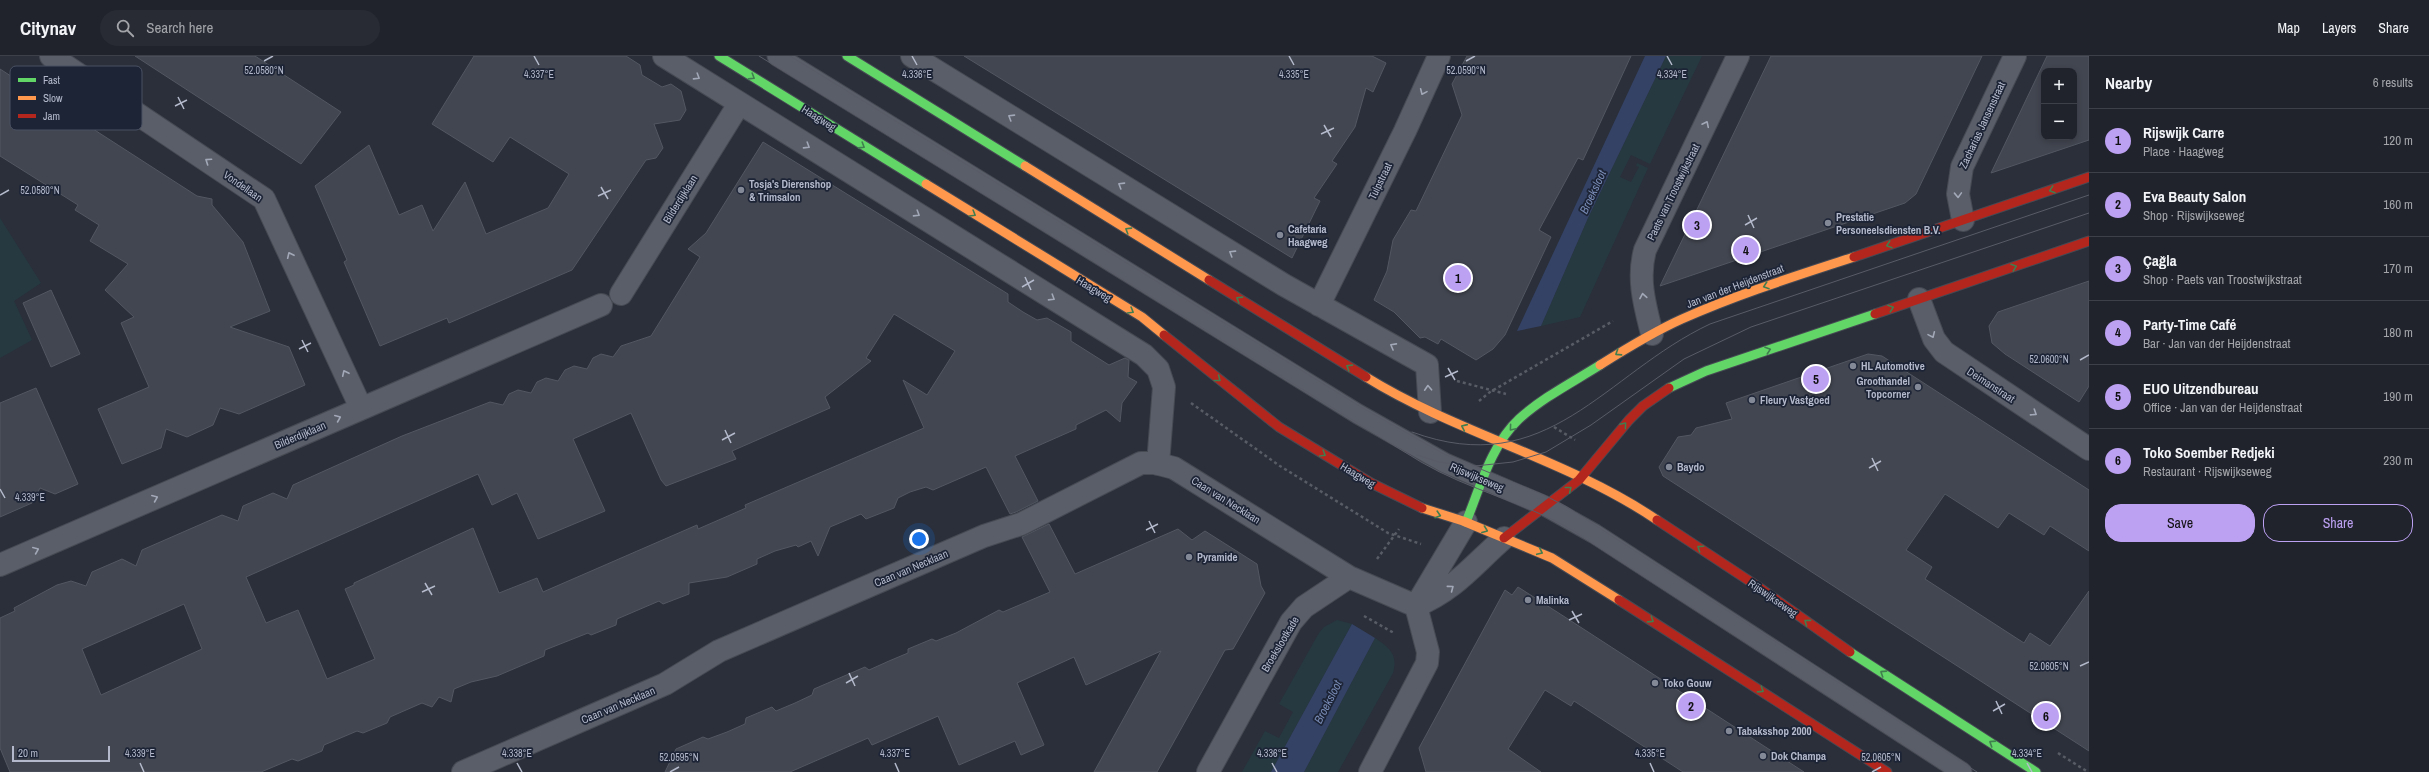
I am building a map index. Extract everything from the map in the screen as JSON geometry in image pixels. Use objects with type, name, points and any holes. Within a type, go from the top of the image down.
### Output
[{"type":"main road","name":"Haagweg","points":[[719,56],[1142,318],[1279,427],[1406,502],[1427,511],[1466,522]]},
{"type":"main road","points":[[847,56],[1354,370],[1430,412],[1500,443]]},
{"type":"main road","name":"Jan van der Heijdenstraat","points":[[1466,522],[1500,443],[1518,420],[1535,406],[1652,334],[1744,294],[2089,177]]},
{"type":"main road","points":[[1504,538],[1582,477],[1629,420],[1672,386],[1706,370],[2089,241]]},
{"type":"main road","name":"Rijswijkseweg","points":[[1500,443],[1582,477],[1666,525],[1757,586],[1839,645],[2036,772]]},
{"type":"main road","points":[[1466,522],[1546,555],[1573,570],[1887,772]]},
{"type":"street","name":"Vondellaan","points":[[51,56],[66,66]]},
{"type":"street","points":[[664,56],[1150,360],[1161,375],[1164,387],[1158,464]]},
{"type":"street","points":[[912,56],[1319,305],[1427,365],[1430,412]]},
{"type":"street","name":"Tulpstraat","points":[[1319,305],[1405,131],[1439,56]]},
{"type":"street","name":"Paets van Troostwijkstraat","points":[[1652,334],[1642,286],[1642,267],[1645,250],[1738,56]]},
{"type":"street","name":"Zacharias Jansenstraat","points":[[1963,220],[1958,194],[1962,167],[2015,56]]},
{"type":"street","name":"Bilderdijklaan","points":[[622,294],[739,104]]},
{"type":"street","name":"Vondellaan","points":[[142,117],[264,199],[361,408]]},
{"type":"street","name":"Deimanstraat","points":[[1919,299],[1934,339],[1944,352],[2089,449]]},
{"type":"street","name":"Bilderdijklaan","points":[[0,565],[600,305]]},
{"type":"street","name":"Caan van Necklaan","points":[[463,772],[665,684],[719,651],[984,536],[1021,524],[1133,466],[1146,463],[1174,468],[1348,577]]},
{"type":"street","points":[[1370,772],[1427,663],[1428,652],[1416,606],[1466,522]]},
{"type":"street","points":[[1348,577],[1416,606],[1439,595],[1453,586],[1504,538]]},
{"type":"street","name":"Broekslootkade","points":[[1208,772],[1294,618],[1314,600],[1348,577]]},
{"type":"lane","name":"Rijswijkseweg","points":[[777,56],[1358,414],[1440,461],[1545,506],[1595,534],[1962,772]]},
{"type":"path","points":[[1427,365],[1461,383],[1494,390]]},
{"type":"path","points":[[1395,536],[1448,551]]},
{"type":"shaded area","points":[[1666,56],[1702,56],[1650,164],[1631,155],[1620,177],[1631,182],[1639,167],[1636,166],[1637,163],[1648,168],[1580,317],[1541,326],[1588,218]]},
{"type":"shaded area","points":[[0,218],[41,283],[14,301],[32,340],[0,358]]},
{"type":"shaded area","points":[[1337,620],[1352,624],[1271,772],[1242,772],[1265,731],[1279,738],[1293,712],[1279,704],[1319,633],[1324,627]]},
{"type":"shaded area","points":[[1375,638],[1392,652],[1394,661],[1393,673],[1338,772],[1304,772]]},
{"type":"water","name":"Broeksloot","points":[[1645,56],[1666,56],[1588,218],[1541,326],[1517,331]]},
{"type":"water","name":"Broeksloot","points":[[1352,624],[1375,638],[1304,772],[1271,772]]},
{"type":"building","points":[[135,56],[255,56],[341,112],[301,164]]},
{"type":"building","points":[[474,56],[626,56],[640,65],[642,75],[662,87],[671,84],[681,91],[686,110],[680,120],[654,124],[663,148],[656,158],[646,160],[572,270],[449,323],[447,318],[380,346],[344,262],[347,260],[315,186],[369,145],[399,215],[422,205],[433,231],[465,182],[486,234],[548,208],[569,174],[510,137],[493,162],[432,124]]},
{"type":"building","points":[[964,56],[1372,56],[1386,63],[1373,92],[1366,88],[1355,127],[1332,161],[1337,164],[1314,198],[1320,201],[1292,258]]},
{"type":"building","points":[[1467,56],[1631,56],[1583,160],[1578,158],[1539,230],[1551,237],[1505,335],[1493,349],[1476,360],[1441,339],[1438,344],[1425,337],[1420,338],[1394,312],[1374,300],[1387,271],[1393,240],[1411,210],[1416,211],[1462,115],[1452,84]]},
{"type":"building","points":[[1771,56],[1982,56],[1916,194],[1905,203],[1660,286]]},
{"type":"building","points":[[2047,56],[2089,56],[2089,140],[1991,173],[2041,69],[2041,140],[2077,140],[2077,68],[2041,68]]},
{"type":"building","points":[[0,69],[10,75],[10,130],[95,130],[197,196],[212,199],[212,205],[243,242],[270,311],[230,327],[289,347],[305,385],[239,414],[220,408],[213,425],[187,437],[166,429],[161,448],[122,464],[98,409],[149,387],[121,323],[134,317],[105,290],[128,264],[90,241],[99,225],[75,210],[78,205],[0,156]]},
{"type":"building","points":[[763,142],[1008,294],[1008,302],[1023,312],[1037,320],[1047,318],[1071,332],[1071,341],[1109,365],[1125,358],[1129,360],[1128,377],[1137,382],[1122,403],[1120,422],[1106,410],[1076,425],[1076,429],[1015,456],[1038,501],[1016,512],[1010,514],[986,467],[933,490],[926,487],[910,492],[898,498],[894,508],[866,519],[861,514],[830,527],[818,556],[811,541],[798,547],[796,545],[775,551],[757,559],[757,564],[727,577],[689,583],[689,594],[663,604],[659,601],[617,619],[616,625],[591,635],[588,633],[545,650],[544,656],[497,676],[471,682],[454,689],[451,702],[439,697],[432,707],[422,703],[390,717],[387,723],[363,733],[357,731],[324,745],[322,751],[298,761],[292,759],[261,772],[10,772],[0,748],[0,618],[15,611],[14,608],[57,585],[71,581],[86,586],[92,572],[122,559],[136,566],[142,550],[222,515],[238,521],[243,506],[273,493],[287,499],[293,485],[402,436],[490,402],[503,405],[509,394],[518,390],[531,393],[537,382],[546,378],[558,381],[565,370],[574,366],[587,369],[593,358],[601,354],[613,357],[621,346],[651,336],[700,257],[688,249],[706,233]],"holes":[[[894,314],[955,351],[927,395],[903,380],[924,428],[745,505],[746,508],[698,529],[697,525],[543,592],[537,578],[499,593],[473,528],[354,583],[354,585],[345,589],[375,659],[327,679],[298,610],[266,623],[246,577],[478,474],[492,505],[517,493],[538,539],[605,511],[573,439],[631,413],[661,480],[666,486],[736,459],[732,451],[830,408],[825,397],[871,361],[866,358]],[[184,604],[202,649],[101,695],[82,649]]]},
{"type":"building","points":[[2089,281],[2089,386],[2079,402],[2005,354],[1992,343],[1989,326],[1998,312]]},
{"type":"building","points":[[51,290],[80,354],[51,367],[23,303]]},
{"type":"building","points":[[1868,354],[1882,356],[2089,490],[2089,551],[2050,526],[2044,535],[2009,513],[1998,528],[1945,494],[1906,550],[1932,567],[1925,579],[2024,643],[2030,633],[2050,646],[2089,591],[2089,751],[1663,476],[1659,467],[1678,437],[1691,435],[1696,428],[1732,419],[1726,403]]},
{"type":"building","points":[[36,388],[78,484],[55,494],[40,488],[32,503],[0,517],[0,403]]},
{"type":"building","points":[[1049,524],[1075,574],[1178,529],[1192,540],[1205,531],[1257,564],[1261,586],[1265,593],[1233,649],[1225,650],[1157,772],[1094,772],[1161,651],[1086,685],[1074,657],[1017,683],[1044,745],[1021,755],[1015,741],[959,765],[938,716],[872,745],[868,738],[790,772],[665,772],[676,749],[703,737],[708,739],[727,732],[745,724],[746,718],[772,707],[776,711],[812,695],[814,689],[865,667],[869,670],[908,653],[908,649],[932,639],[936,641],[956,633],[999,610],[1003,612],[1050,592],[1022,537]]},
{"type":"building","points":[[1518,587],[1804,772],[1683,772],[1574,701],[1571,706],[1545,690],[1508,749],[1541,772],[1426,772],[1419,748],[1505,590],[1512,595]]},
{"type":"tram line","points":[[759,56],[1421,462],[1439,472],[1554,520],[1572,530],[1946,772]]},
{"type":"tram line","points":[[790,56],[1361,407],[1444,454],[1544,495],[1567,507],[1977,772]]},
{"type":"tram line","points":[[1412,432],[1460,444],[1501,443],[1538,433],[1572,416],[1672,345],[1710,324],[2089,195]]},
{"type":"tram line","points":[[1475,466],[1513,462],[1546,452],[1591,425],[1684,359],[1751,327],[2089,213]]},
{"type":"tram line","points":[[1417,455],[1439,462],[1461,465]]},
{"type":"traffic: fast","points":[[719,56],[926,184]]},
{"type":"traffic: fast","points":[[847,56],[1025,166]]},
{"type":"traffic: fast","points":[[1669,388],[1706,371],[1875,314]]},
{"type":"traffic: fast","points":[[1466,522],[1487,468],[1509,429],[1528,411],[1558,390],[1600,365]]},
{"type":"traffic: fast","points":[[1850,652],[2036,772]]},
{"type":"traffic: slow","points":[[1025,166],[1209,280]]},
{"type":"traffic: slow","points":[[926,184],[1142,317],[1164,335]]},
{"type":"traffic: slow","points":[[1600,365],[1630,346],[1671,324],[1724,301],[1854,257]]},
{"type":"traffic: slow","points":[[1366,377],[1401,397],[1438,415],[1586,480],[1657,520]]},
{"type":"traffic: slow","points":[[1422,508],[1463,521],[1552,558],[1619,600]]},
{"type":"traffic: jam","points":[[1854,257],[2089,177]]},
{"type":"traffic: jam","points":[[1875,314],[2089,241]]},
{"type":"traffic: jam","points":[[1209,280],[1366,377]]},
{"type":"traffic: jam","points":[[1164,335],[1279,427],[1371,483],[1422,508]]},
{"type":"traffic: jam","points":[[1504,538],[1579,480],[1629,420],[1643,406],[1669,388]]},
{"type":"traffic: jam","points":[[1657,520],[1757,586],[1850,652]]},
{"type":"traffic: jam","points":[[1619,600],[1887,772]]},
{"type":"place","name":"Tosja's Dierenshop & Trimsalon","points":[[741,190]]},
{"type":"place","name":"Prestatie Personeelsdiensten B.V.","points":[[1828,223]]},
{"type":"place","name":"Çağla","points":[[1697,225]]},
{"type":"place","name":"Cafetaria Haagweg","points":[[1280,235]]},
{"type":"place","name":"Party-Time Café","points":[[1746,250]]},
{"type":"place","name":"Rijswijk Carre","points":[[1458,278]]},
{"type":"place","name":"HL Automotive","points":[[1853,366]]},
{"type":"place","name":"EUO Uitzendbureau","points":[[1816,379]]},
{"type":"place","name":"Groothandel Topcorner","points":[[1918,387]]},
{"type":"place","name":"Fleury Vastgoed","points":[[1752,400]]},
{"type":"place","name":"Baydo","points":[[1669,467]]},
{"type":"place","name":"Pyramide","points":[[1189,557]]},
{"type":"place","name":"Malinka","points":[[1528,600]]},
{"type":"place","name":"Toko Gouw","points":[[1655,683]]},
{"type":"place","name":"Eva Beauty Salon","points":[[1691,706]]},
{"type":"place","name":"Toko Soember Redjeki","points":[[2046,716]]},
{"type":"place","name":"Tabaksshop 2000","points":[[1729,731]]},
{"type":"place","name":"Dok Champa","points":[[1763,756]]}]
